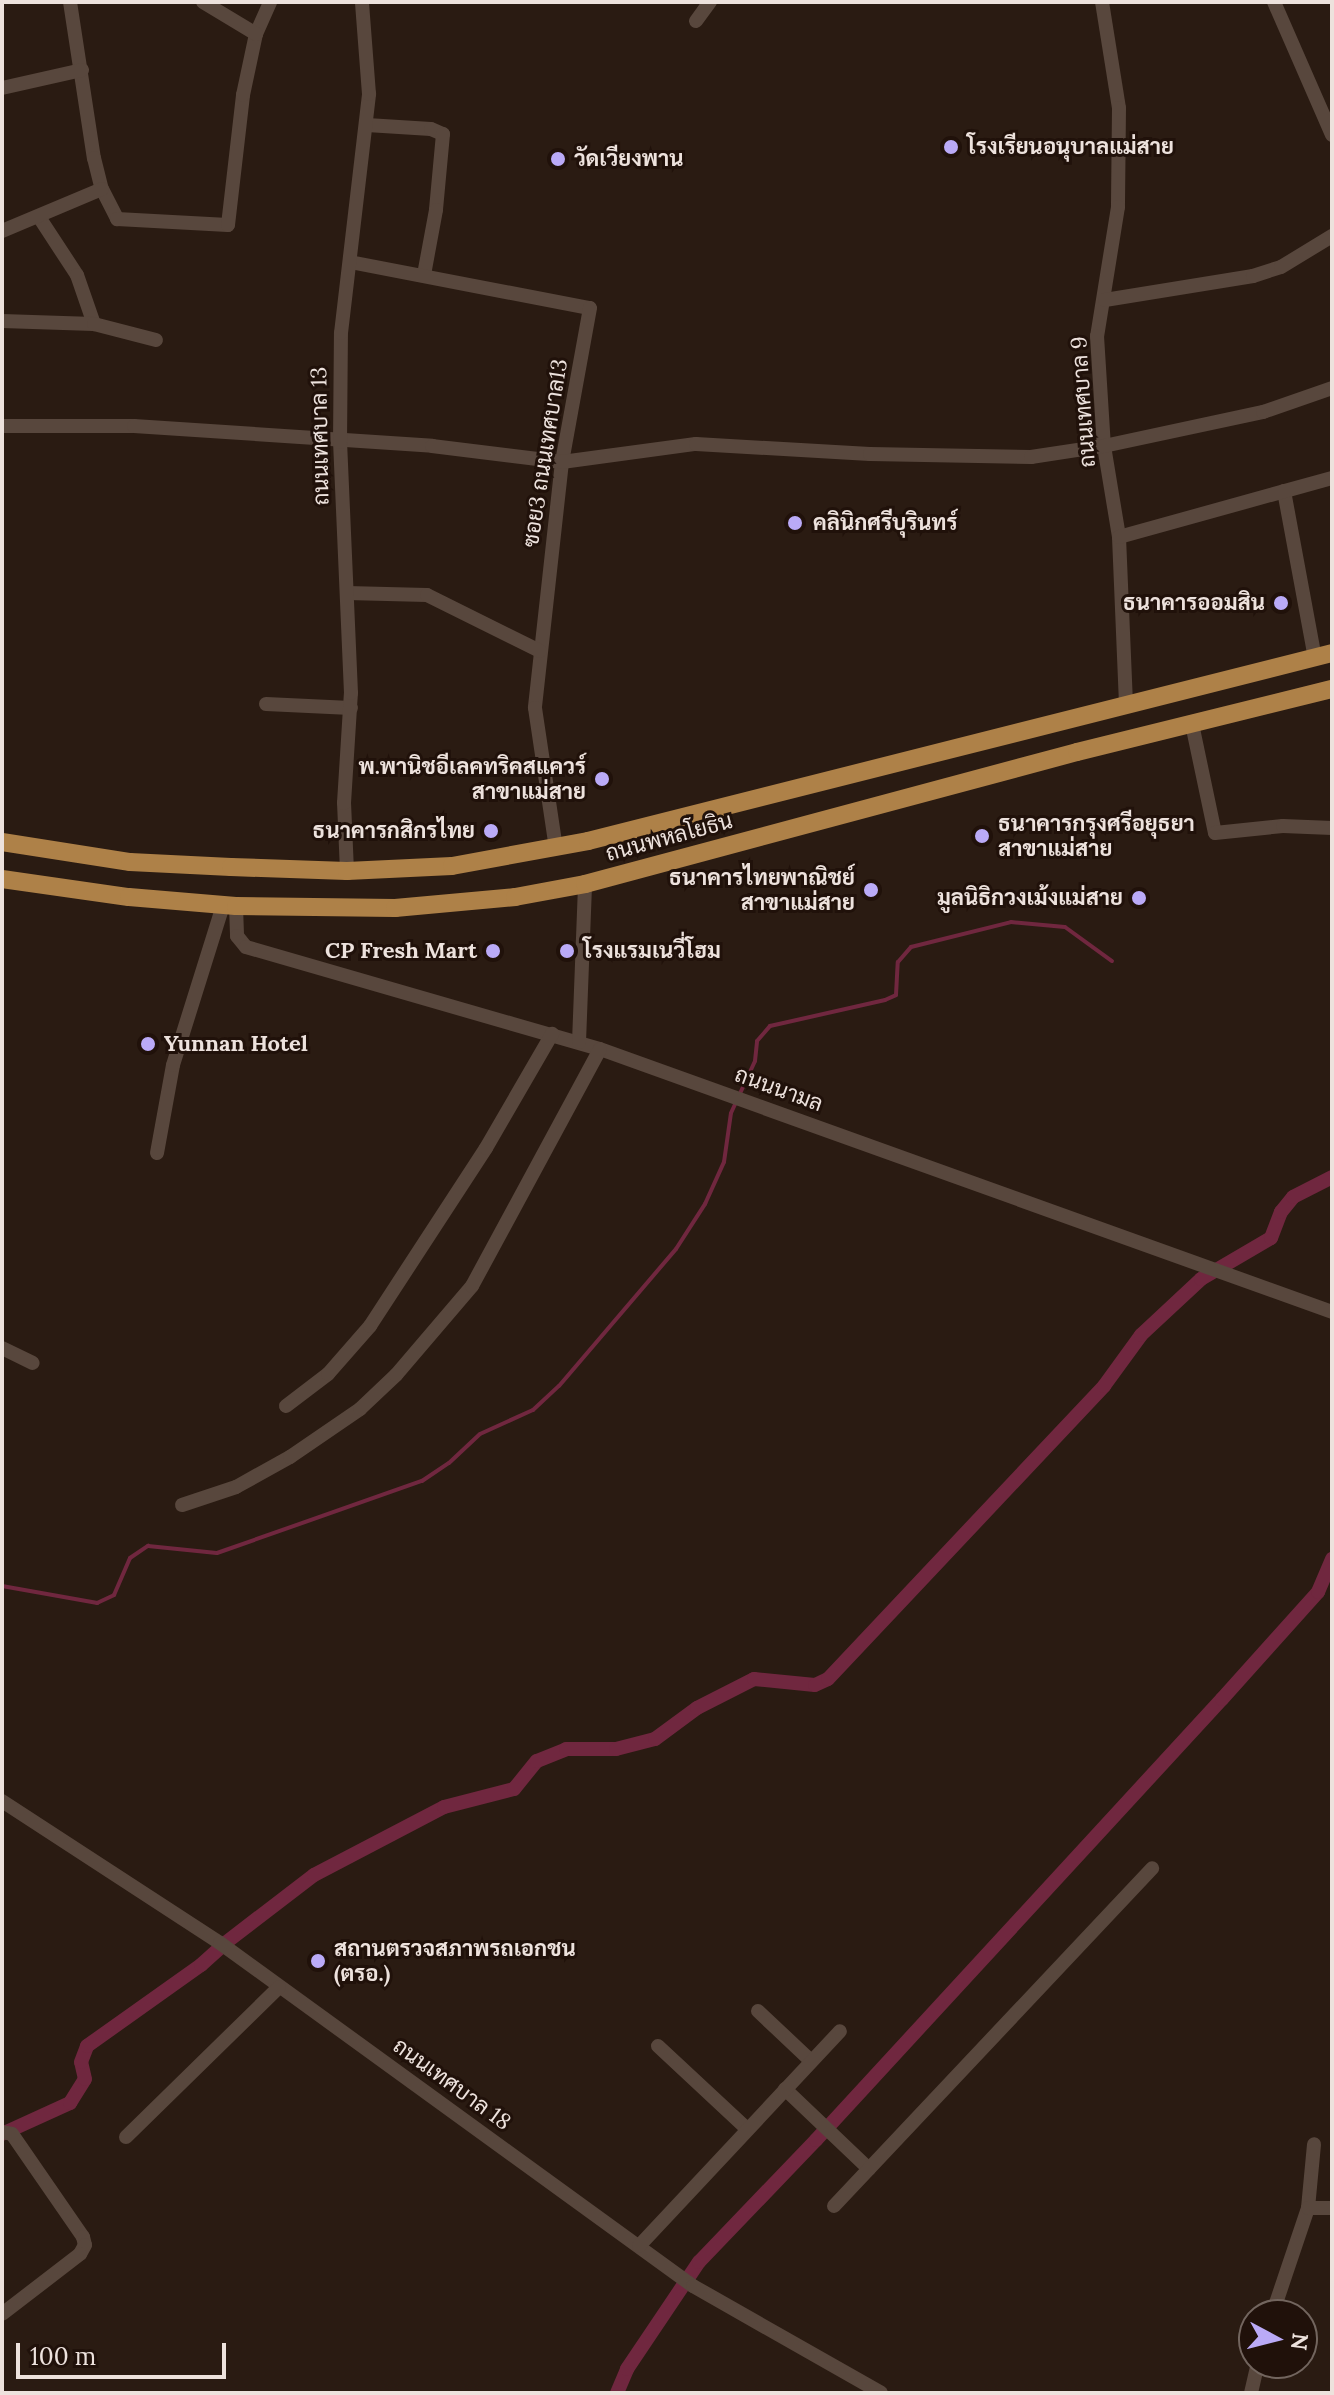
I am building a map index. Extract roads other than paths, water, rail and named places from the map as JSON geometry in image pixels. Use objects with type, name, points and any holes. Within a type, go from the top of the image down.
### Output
[{"type":"main road","name":"ถนนพหลโยธิน","points":[[2,842],[130,862],[347,871],[452,866],[556,848],[1324,656]]},
{"type":"main road","name":"ถนนพหลโยธิน","points":[[2,879],[129,897],[230,905],[411,907],[515,897],[585,884],[1332,689]]},
{"type":"main road","points":[[1185,692],[1192,724]]},
{"type":"main road","points":[[1126,706],[1133,739]]},
{"type":"street","points":[[70,2],[94,158],[102,189],[117,219],[228,225],[243,95],[256,34],[270,2]]},
{"type":"street","points":[[203,2],[256,34]]},
{"type":"street","name":"ถนนเทศบาล 13","points":[[347,871],[344,803],[351,708],[340,442],[341,333],[369,94],[362,2]]},
{"type":"street","points":[[696,21],[710,2]]},
{"type":"street","name":"ถนนเทศบาล 9","points":[[1102,2],[1119,108],[1118,207],[1097,336],[1104,446],[1119,537],[1126,706]]},
{"type":"street","points":[[1274,2],[1332,135]]},
{"type":"street","points":[[2,88],[82,70]]},
{"type":"street","points":[[367,125],[431,129],[443,134],[436,210],[424,275]]},
{"type":"street","points":[[2,231],[102,189]]},
{"type":"street","points":[[39,217],[77,275],[94,324]]},
{"type":"street","points":[[1105,300],[1253,276],[1281,267],[1332,236]]},
{"type":"street","name":"ซอย3 ถนนเทศบาล13","points":[[350,262],[590,308],[562,462],[535,708],[556,848]]},
{"type":"street","points":[[2,321],[94,324],[156,340]]},
{"type":"street","points":[[2,426],[134,426],[432,446],[562,462],[696,444],[870,454],[1031,457],[1104,446],[1263,412],[1332,388]]},
{"type":"street","points":[[1119,537],[1332,478]]},
{"type":"street","points":[[1284,491],[1324,656]]},
{"type":"street","points":[[347,593],[414,593],[439,598],[540,651]]},
{"type":"street","points":[[266,704],[351,708]]},
{"type":"street","points":[[1192,724],[1215,833],[1283,826],[1332,828]]},
{"type":"street","points":[[579,1042],[585,884]]},
{"type":"street","points":[[157,1153],[173,1065],[230,905]]},
{"type":"street","name":"ถนนนามล","points":[[230,905],[237,936],[246,947],[600,1049],[1332,1312]]},
{"type":"street","points":[[286,1406],[328,1374],[370,1326],[486,1148],[552,1034]]},
{"type":"street","points":[[182,1505],[236,1487],[290,1457],[360,1409],[396,1375],[472,1286],[600,1049]]},
{"type":"street","points":[[2,1348],[33,1363]]},
{"type":"street","name":"ถนนเทศบาล 18","points":[[2,1801],[220,1943],[693,2286],[881,2393]]},
{"type":"street","points":[[834,2206],[1152,1868]]},
{"type":"street","points":[[126,2137],[279,1987]]},
{"type":"street","points":[[758,2011],[811,2061]]},
{"type":"street","points":[[639,2246],[840,2031]]},
{"type":"street","points":[[658,2046],[747,2129]]},
{"type":"street","points":[[785,2089],[869,2169]]},
{"type":"street","points":[[2,2132],[12,2134],[83,2237],[85,2245],[80,2254],[2,2314]]},
{"type":"street","points":[[1277,2299],[1308,2208],[1314,2144]]},
{"type":"street","points":[[1308,2208],[1332,2208]]},
{"type":"waterway","points":[[2,1586],[97,1603],[114,1595],[130,1558],[148,1546],[217,1553],[422,1481],[449,1463],[480,1434],[533,1410],[559,1386],[676,1249],[705,1204],[724,1162],[731,1113],[755,1061],[757,1041],[770,1026],[885,1000],[896,995],[898,962],[911,947],[1011,922],[1065,927],[1112,961]]},
{"type":"waterway","points":[[2,2134],[70,2103],[85,2079],[81,2062],[87,2046],[201,1965],[314,1875],[444,1807],[514,1789],[537,1761],[566,1749],[616,1749],[655,1739],[697,1708],[754,1679],[815,1685],[828,1679],[1104,1386],[1141,1335],[1201,1279],[1271,1238],[1281,1212],[1293,1197],[1332,1177]]},
{"type":"waterway","points":[[617,2393],[627,2369],[699,2262],[816,2140],[1222,1699],[1318,1592],[1332,1559]]},
{"type":"place","name":"โรงเรียนอนุบาลแม่สาย","points":[[951,147]]},
{"type":"place","name":"วัดเวียงพาน","points":[[558,159]]},
{"type":"place","name":"คลินิกศรีบุรินทร์","points":[[795,523]]},
{"type":"place","name":"ธนาคารออมสิน","points":[[1281,603]]},
{"type":"place","name":"พ.พานิชอีเลคทริคสแควร์ สาขาแม่สาย","points":[[602,779]]},
{"type":"place","name":"ธนาคารกสิกรไทย","points":[[491,831]]},
{"type":"place","name":"ธนาคารกรุงศรีอยุธยา สาขาแม่สาย","points":[[982,836]]},
{"type":"place","name":"ธนาคารไทยพาณิชย์ สาขาแม่สาย","points":[[871,890]]},
{"type":"place","name":"มูลนิธิกวงเม้งแม่สาย","points":[[1139,898]]},
{"type":"place","name":"CP Fresh Mart","points":[[493,951]]},
{"type":"place","name":"โรงแรมเนวี่โฮม","points":[[567,951]]},
{"type":"place","name":"Yunnan Hotel","points":[[148,1044]]},
{"type":"place","name":"สถานตรวจสภาพรถเอกชน (ตรอ.)","points":[[318,1961]]}]
